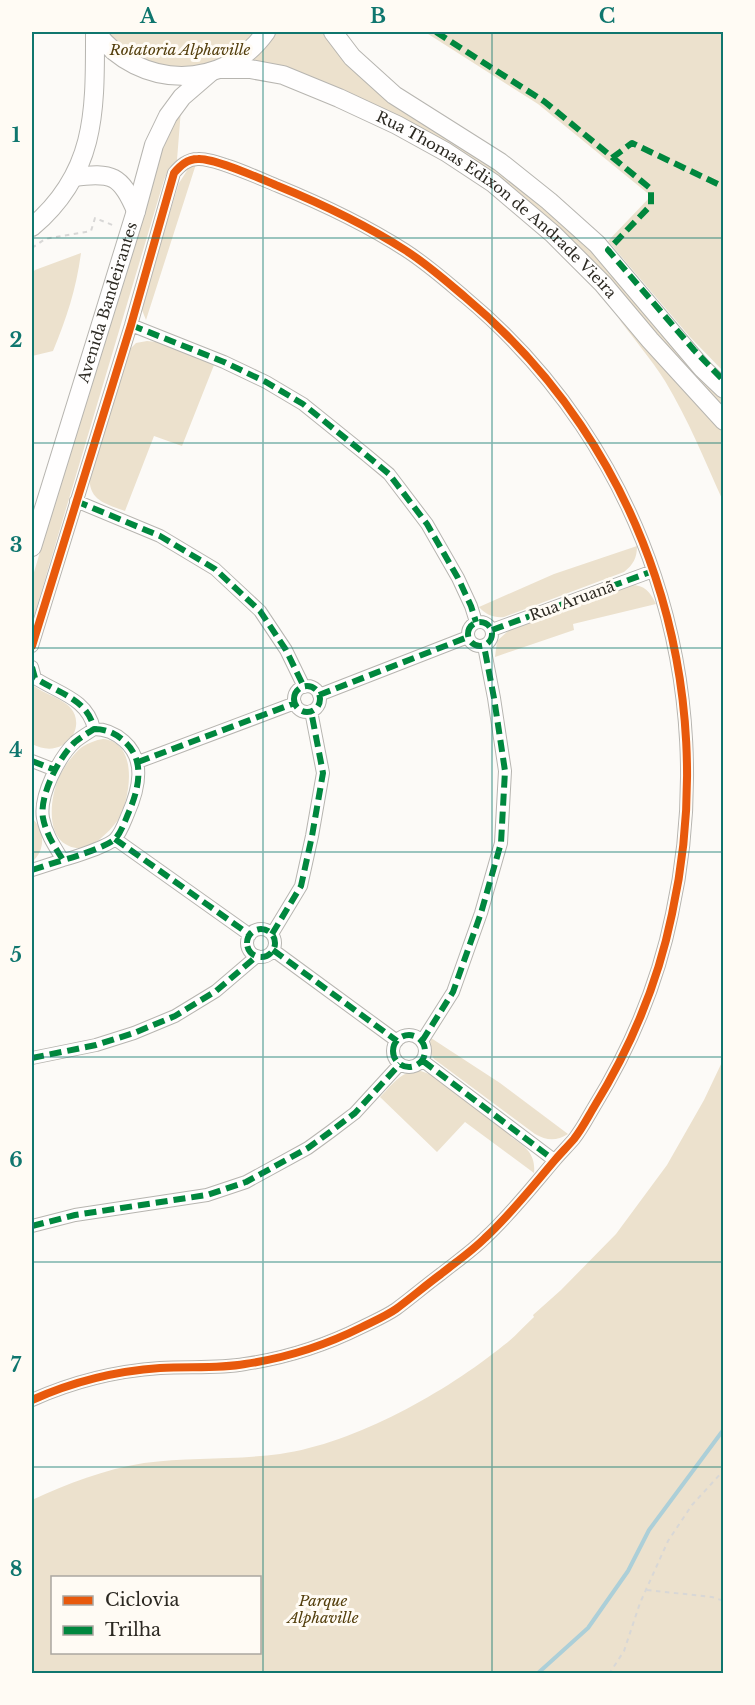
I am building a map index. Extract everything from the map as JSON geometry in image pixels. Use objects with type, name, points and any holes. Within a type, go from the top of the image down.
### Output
[{"type":"street","name":"Rua Thomas Edixon de Andrade Vieira","points":[[96,32],[122,57],[149,71],[180,76],[215,70],[250,69],[283,75],[397,125],[446,152],[493,183],[552,234],[603,284],[723,421]]},
{"type":"street","points":[[32,227],[48,213],[74,177],[85,151],[92,123],[95,93],[96,32]]},
{"type":"street","points":[[215,70],[246,54],[266,32]]},
{"type":"street","name":"Rua Thomas Edixon de Andrade Vieira","points":[[333,32],[352,57],[394,95],[500,162],[549,201],[597,244],[702,368],[723,389]]},
{"type":"street","name":"Avenida Bandeirantes","points":[[32,547],[154,146],[168,116],[182,97],[215,70]]},
{"type":"street","points":[[32,646],[131,325],[174,173],[183,163],[197,159],[215,162],[300,195],[379,234],[407,251],[489,317],[518,345],[563,399],[600,454],[631,513],[669,616],[678,659],[686,730],[687,771],[686,827],[681,877],[666,944],[638,1024],[611,1079],[575,1138],[483,1241],[393,1311],[338,1339],[291,1355],[244,1365],[160,1368],[86,1380],[32,1400]]},
{"type":"street","points":[[74,177],[97,174],[120,182],[127,190],[136,211]]},
{"type":"street","points":[[131,325],[266,382],[303,404],[365,454],[388,474],[427,524],[458,578],[476,622]]},
{"type":"street","points":[[76,501],[160,536],[215,569],[261,611],[286,650],[304,687]]},
{"type":"street","name":"Rua Aruanã","points":[[492,630],[653,571]]},
{"type":"street","points":[[476,622],[485,622],[492,630],[491,639],[483,646],[475,645],[468,637],[469,628],[476,622]]},
{"type":"street","points":[[319,695],[468,637]]},
{"type":"street","points":[[422,1041],[453,992],[481,913],[501,843],[505,771],[494,698],[483,646]]},
{"type":"street","points":[[32,667],[35,678],[80,703],[92,717],[94,729]]},
{"type":"street","points":[[304,687],[314,688],[319,695],[318,705],[311,711],[300,710],[295,703],[297,692],[304,687]]},
{"type":"street","points":[[138,762],[295,703]]},
{"type":"street","points":[[272,934],[301,886],[316,815],[323,773],[311,711]]},
{"type":"street","points":[[32,870],[87,853],[115,839],[124,823],[138,784],[138,762],[132,748],[117,734],[94,729],[76,742],[64,755],[38,800],[49,839],[63,860]]},
{"type":"street","points":[[32,761],[55,770]]},
{"type":"street","points":[[115,839],[250,935]]},
{"type":"street","points":[[267,930],[272,934],[275,941],[273,950],[266,956],[257,956],[248,947],[250,935],[255,931],[267,930]]},
{"type":"street","points":[[273,950],[397,1041]]},
{"type":"street","points":[[32,1058],[96,1045],[134,1033],[175,1016],[216,991],[257,956]]},
{"type":"street","points":[[409,1035],[422,1041],[425,1051],[419,1065],[411,1067],[397,1062],[394,1046],[397,1041],[409,1035]]},
{"type":"street","points":[[423,1060],[554,1160]]},
{"type":"street","points":[[32,1226],[75,1215],[207,1195],[246,1182],[308,1148],[355,1113],[400,1064]]},
{"type":"path","points":[[32,248],[45,239],[92,231],[95,218],[130,231]]},
{"type":"path","points":[[609,1674],[624,1651],[646,1590],[668,1541],[692,1505],[723,1470]]},
{"type":"path","points":[[646,1590],[712,1597],[723,1601]]},
{"type":"green space","name":"Rotatoria Alphaville","points":[[105,32],[256,32],[233,51],[208,64],[181,67],[167,66],[135,57]]},
{"type":"green space","points":[[275,32],[324,32],[519,185],[585,243],[723,399],[723,412],[488,173],[248,62]]},
{"type":"green space","points":[[425,32],[723,32],[723,371],[690,337],[608,241],[651,196],[538,104]]},
{"type":"green space","points":[[181,109],[177,160],[164,180],[32,623],[32,579],[132,241],[165,137]]},
{"type":"green space","points":[[196,164],[146,320],[142,310],[143,298],[179,183],[188,169]]},
{"type":"green space","points":[[81,253],[70,303],[53,351],[32,356],[32,273]]},
{"type":"green space","points":[[618,318],[723,431],[723,501],[696,440],[665,381]]},
{"type":"green space","points":[[157,342],[214,365],[182,446],[154,436],[125,511],[95,496],[90,483],[90,475],[129,350],[136,343]]},
{"type":"green space","points":[[637,546],[634,561],[624,572],[504,617],[490,615],[479,607],[554,574]]},
{"type":"green space","points":[[628,585],[646,589],[656,604],[573,624],[574,630],[495,657],[497,641],[508,631]]},
{"type":"green space","points":[[32,684],[67,705],[76,717],[72,737],[63,745],[47,749],[32,744]]},
{"type":"green space","points":[[103,739],[115,742],[127,760],[128,785],[123,810],[112,828],[99,840],[81,848],[69,846],[56,835],[53,826],[52,807],[55,788],[62,771],[75,754],[87,744]]},
{"type":"green space","points":[[32,818],[39,828],[42,846],[32,862]]},
{"type":"green space","points":[[431,1038],[500,1083],[568,1134],[552,1139],[535,1134],[434,1059],[430,1049]]},
{"type":"green space","name":"Parque Alphaville","points":[[723,1060],[723,1673],[32,1673],[32,1500],[86,1478],[144,1463],[263,1456],[309,1448],[339,1439],[399,1413],[481,1363],[512,1339],[534,1317],[533,1315],[616,1234],[667,1165],[704,1100]]},
{"type":"green space","points":[[418,1070],[432,1075],[513,1134],[511,1137],[525,1147],[531,1156],[534,1173],[465,1122],[437,1152],[380,1097],[401,1076]]},
{"type":"waterway","points":[[537,1674],[588,1628],[628,1571],[649,1530],[724,1429]]},
{"type":"marked path","points":[[436,32],[545,102],[651,189],[651,205],[608,250],[694,350],[724,381]]},
{"type":"marked path","points":[[612,158],[632,143],[724,187]]},
{"type":"marked path","points":[[131,325],[224,362],[266,382],[303,404],[389,474],[427,524],[458,578],[476,622]]},
{"type":"marked path","points":[[76,501],[160,536],[215,569],[260,611],[286,650],[304,687]]},
{"type":"marked path","points":[[492,630],[653,571]]},
{"type":"marked path","points":[[480,622],[489,625],[492,634],[489,643],[480,646],[471,643],[468,634],[471,625],[480,622]]},
{"type":"marked path","points":[[319,695],[468,637]]},
{"type":"marked path","points":[[422,1041],[453,992],[481,913],[501,843],[505,771],[484,646]]},
{"type":"marked path","points":[[32,667],[35,678],[79,704],[91,719],[94,729]]},
{"type":"marked path","points":[[307,686],[316,690],[320,699],[316,708],[307,712],[298,708],[294,699],[298,690],[307,686]]},
{"type":"marked path","points":[[138,762],[295,703]]},
{"type":"marked path","points":[[272,934],[301,886],[312,836],[323,773],[311,711]]},
{"type":"marked path","points":[[94,729],[114,734],[131,749],[138,766],[135,795],[123,827],[115,839],[99,848],[63,860],[44,824],[44,799],[47,788],[63,757],[75,742],[94,729]]},
{"type":"marked path","points":[[32,761],[55,770]]},
{"type":"marked path","points":[[115,839],[250,935]]},
{"type":"marked path","points":[[32,870],[63,860]]},
{"type":"marked path","points":[[261,929],[271,933],[275,943],[271,953],[261,957],[251,953],[247,943],[251,933],[261,929]]},
{"type":"marked path","points":[[273,950],[397,1041]]},
{"type":"marked path","points":[[32,1058],[96,1045],[134,1033],[175,1016],[216,991],[257,956]]},
{"type":"marked path","points":[[409,1035],[420,1040],[425,1051],[420,1062],[409,1067],[398,1062],[393,1051],[398,1040],[409,1035]]},
{"type":"marked path","points":[[423,1061],[554,1160]]},
{"type":"marked path","points":[[32,1226],[75,1215],[207,1195],[246,1182],[308,1148],[355,1113],[400,1064]]},
{"type":"cycle path","points":[[32,646],[131,325],[174,173],[181,165],[194,159],[206,160],[238,170],[311,200],[390,241],[421,261],[451,285],[528,357],[581,425],[623,498],[655,576],[676,658],[686,742],[685,828],[672,914],[659,965],[642,1014],[620,1061],[580,1131],[495,1229],[396,1309],[348,1334],[320,1345],[276,1358],[234,1366],[144,1369],[111,1375],[78,1383],[32,1400]]}]
